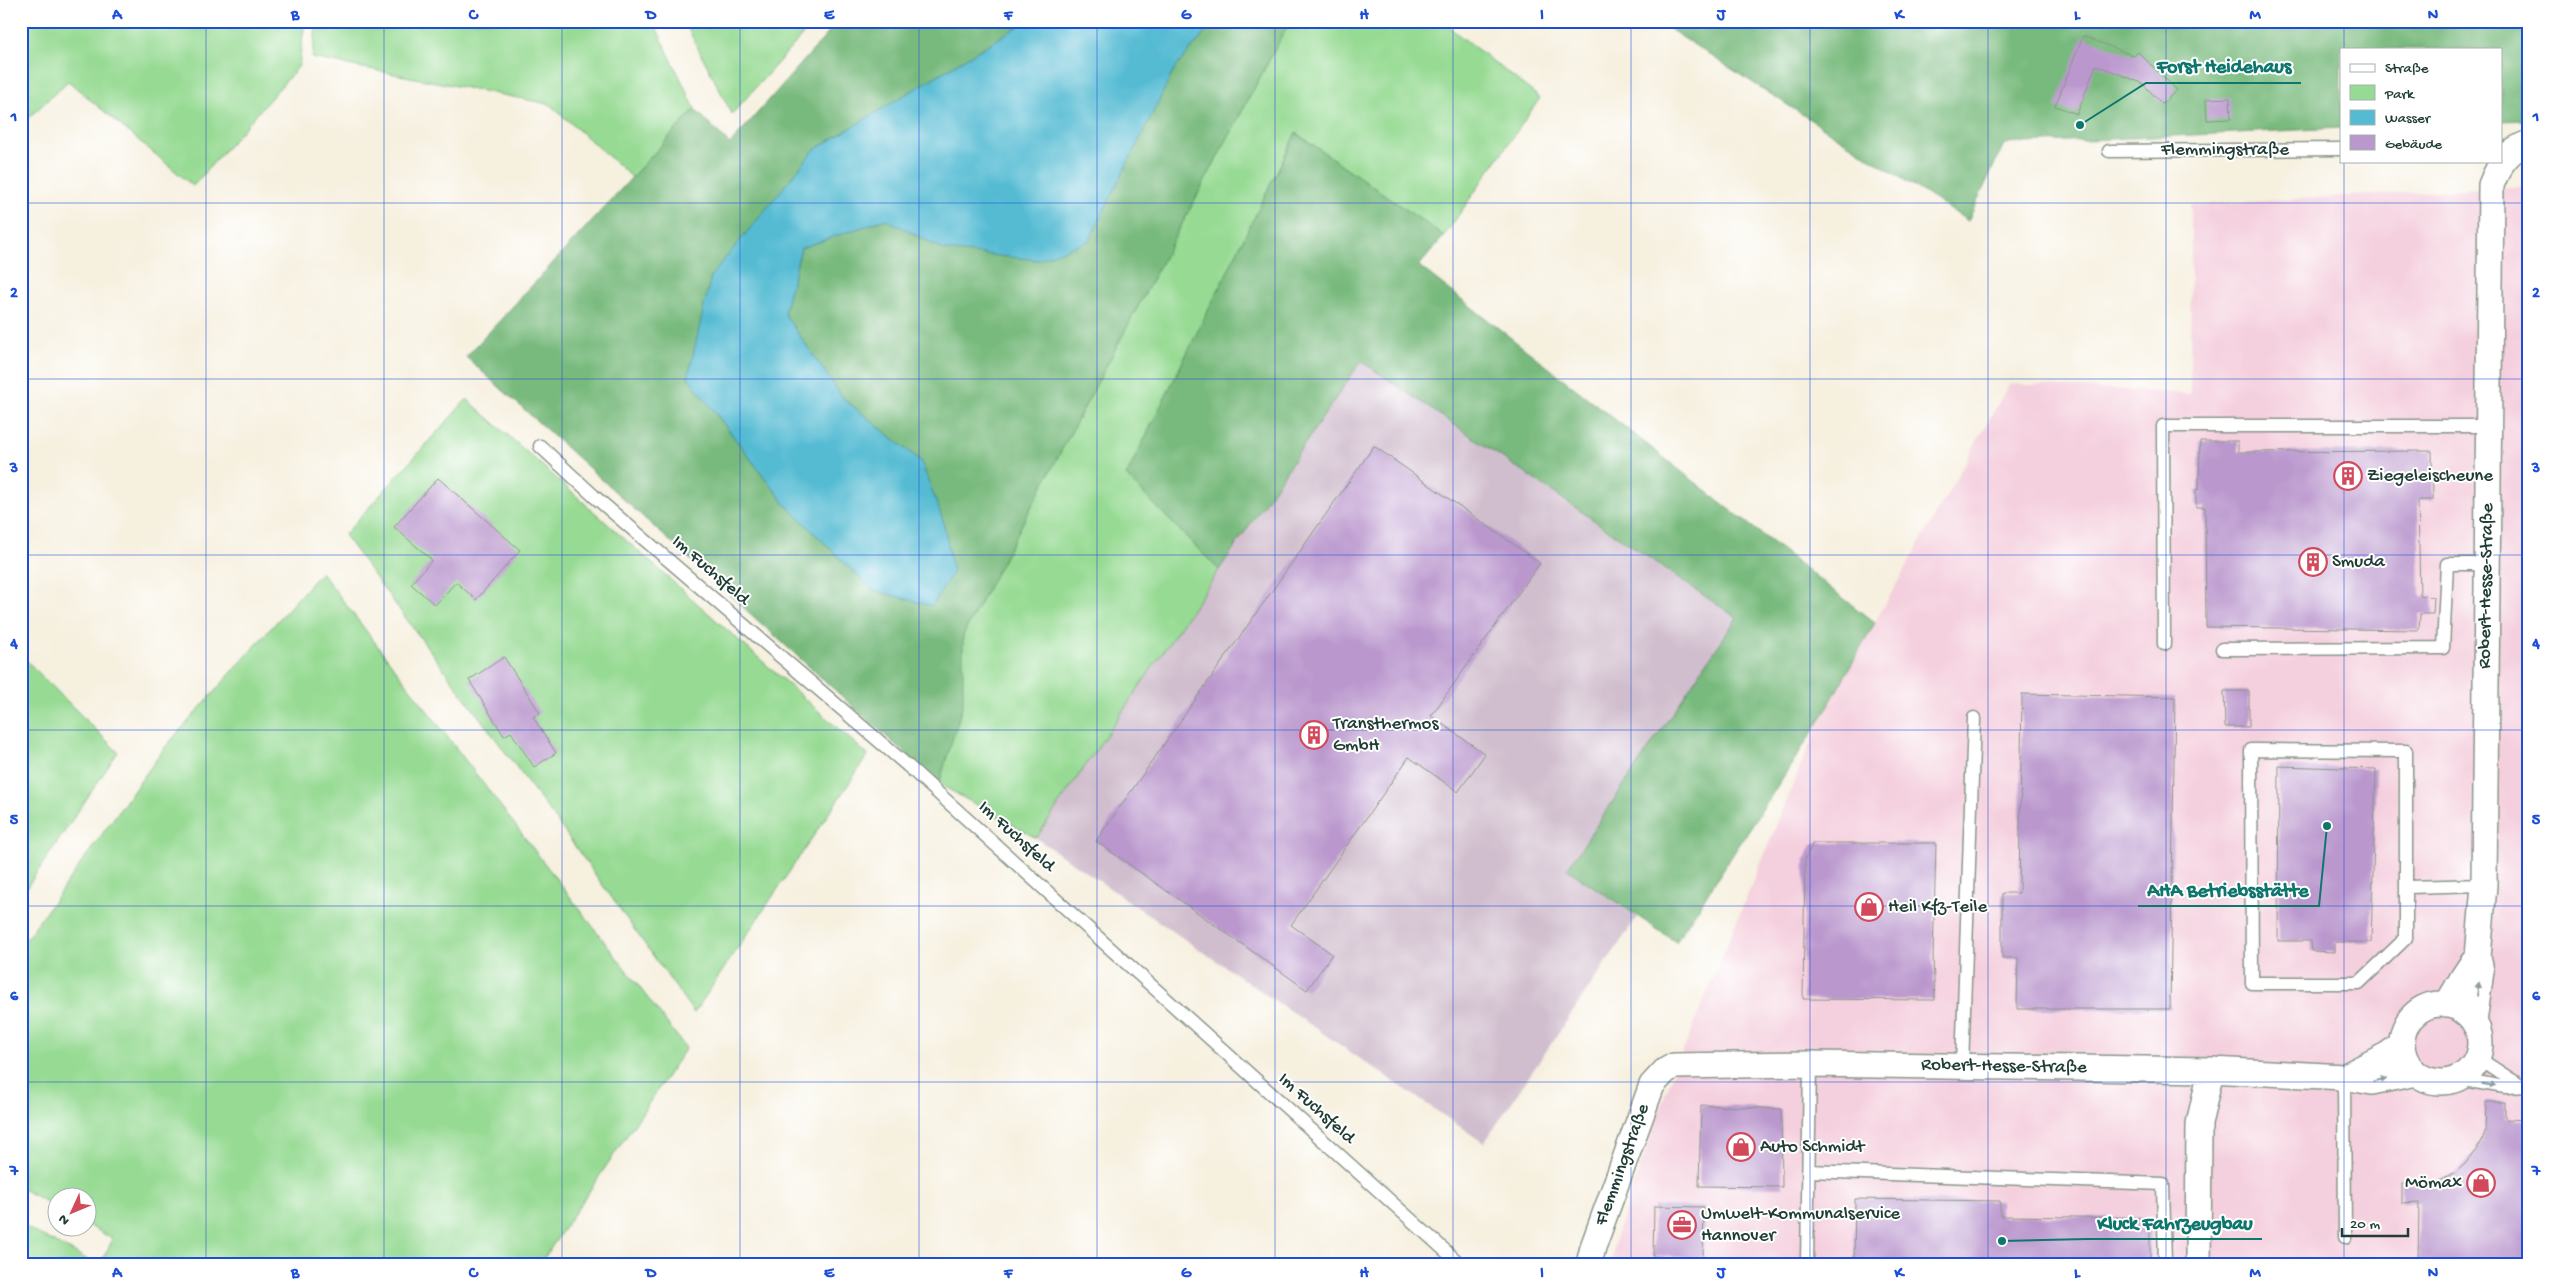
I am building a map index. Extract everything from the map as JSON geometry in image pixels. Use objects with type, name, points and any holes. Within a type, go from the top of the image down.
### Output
[{"type":"street","name":"Robert-Hesse-Straße","points":[[2502,160],[2516,147],[2529,143]]},
{"type":"street","name":"Robert-Hesse-Straße","points":[[2474,1022],[2481,971],[2478,957],[2484,885],[2491,185],[2500,162]]},
{"type":"street","points":[[2446,1004],[2456,991],[2468,967],[2478,957]]},
{"type":"street","points":[[2446,1004],[2457,1007],[2474,1022],[2479,1033],[2480,1046],[2478,1058],[2472,1067],[2457,1079],[2436,1082],[2425,1079],[2409,1065],[2402,1044],[2404,1031],[2411,1019],[2421,1010],[2433,1005],[2446,1004]]},
{"type":"street","points":[[2344,1077],[2387,1055],[2402,1044]]},
{"type":"street","name":"Robert-Hesse-Straße","points":[[1666,1071],[1684,1064],[2211,1070],[2344,1077],[2372,1082],[2416,1073]]},
{"type":"street","points":[[2198,1264],[2199,1124],[2211,1070]]},
{"type":"street","name":"Flemmingstraße","points":[[1590,1264],[1600,1229],[1652,1085],[1666,1071]]},
{"type":"lane","name":"Flemmingstraße","points":[[2109,151],[2340,150]]},
{"type":"lane","points":[[2164,644],[2163,426],[2489,426]]},
{"type":"lane","name":"Im Fuchsfeld","points":[[540,446],[595,497],[908,766],[1460,1264]]},
{"type":"lane","points":[[2222,649],[2443,648],[2447,564],[2487,564]]},
{"type":"lane","points":[[1962,1067],[1974,718]]},
{"type":"lane","points":[[2252,750],[2406,751],[2407,887],[2406,938],[2359,983],[2252,983],[2252,750]]},
{"type":"lane","points":[[2407,887],[2484,885]]},
{"type":"lane","points":[[2478,1058],[2525,1086]]},
{"type":"lane","points":[[1807,1264],[1810,1064]]},
{"type":"lane","points":[[2344,1077],[2345,1237]]},
{"type":"lane","points":[[2457,1079],[2505,1087],[2525,1086]]},
{"type":"lane","points":[[1808,1171],[2163,1184],[2164,1264]]},
{"type":"shaded area","points":[[2529,186],[2529,1264],[1611,1264],[1615,1239],[1666,1092],[1819,722],[2009,384],[2190,394],[2191,205]]},
{"type":"shaded area","points":[[1361,361],[1738,618],[1567,869],[1637,917],[1484,1143],[1036,838]]},
{"type":"green space","points":[[21,21],[305,21],[299,66],[193,186],[68,81],[21,125]]},
{"type":"green space","points":[[317,21],[653,21],[695,109],[632,177],[549,104],[312,58]]},
{"type":"green space","points":[[684,21],[815,21],[732,114]]},
{"type":"green space","points":[[839,21],[1027,21],[814,150],[688,377],[785,504],[872,590],[921,461],[843,398],[784,313],[801,248],[886,219],[944,250],[1175,68],[1215,21],[1290,21],[963,635],[963,704],[939,784],[466,357],[695,109],[730,144]]},
{"type":"green space","points":[[1290,21],[1441,21],[1540,98],[1444,236],[1296,133],[1127,476],[1219,570],[1036,838],[939,784],[963,635]]},
{"type":"green space","points":[[1657,21],[2529,21],[2529,120],[2502,121],[2502,48],[2340,48],[2340,128],[2004,144],[1968,221]]},
{"type":"green space","points":[[1296,133],[1444,236],[1419,266],[1875,623],[1819,722],[1676,942],[1567,869],[1737,618],[1361,361],[1219,570],[1126,476]]},
{"type":"green space","points":[[467,399],[868,755],[694,1013],[564,831],[344,535]]},
{"type":"green space","points":[[321,572],[686,1048],[540,1264],[100,1264],[113,1239],[98,1231],[98,1188],[48,1188],[48,1203],[21,1188],[21,946],[166,746]]},
{"type":"green space","points":[[21,655],[118,752],[21,896]]},
{"type":"green space","points":[[21,1225],[96,1264],[21,1264]]},
{"type":"water","points":[[1027,21],[1215,21],[1175,68],[1089,241],[1037,260],[944,250],[886,219],[801,248],[784,313],[843,398],[921,461],[943,520],[953,572],[932,606],[872,590],[785,504],[688,377],[711,276],[814,150]]},
{"type":"building","points":[[2083,36],[2134,56],[2138,52],[2177,90],[2162,104],[2142,83],[2096,65],[2077,114],[2055,106]]},
{"type":"building","points":[[2230,98],[2231,119],[2207,120],[2206,99]]},
{"type":"building","points":[[2200,441],[2238,441],[2238,452],[2432,451],[2433,500],[2418,500],[2420,596],[2434,597],[2433,614],[2420,614],[2419,630],[2206,627],[2205,507],[2196,507],[2196,490],[2199,489]]},
{"type":"building","name":"Transthermos GmbH","points":[[1374,446],[1540,563],[1431,716],[1485,754],[1458,792],[1409,757],[1291,925],[1332,954],[1307,990],[1096,841]]},
{"type":"building","points":[[438,478],[520,550],[476,600],[456,582],[435,605],[411,584],[432,560],[394,527]]},
{"type":"building","points":[[504,657],[540,713],[533,717],[556,753],[534,767],[511,732],[504,736],[469,680]]},
{"type":"building","points":[[2224,691],[2249,691],[2249,727],[2225,727]]},
{"type":"building","points":[[2022,694],[2175,697],[2170,1009],[2017,1009],[2018,958],[2002,958],[2002,893],[2019,893]]},
{"type":"building","points":[[2279,766],[2376,769],[2371,942],[2335,942],[2335,952],[2312,951],[2311,941],[2278,941]]},
{"type":"building","name":"Heil Kfz-Teile","points":[[1813,843],[1936,843],[1933,959],[1935,1000],[1803,999],[1805,859]]},
{"type":"building","name":"Mömax","points":[[2486,1102],[2505,1102],[2505,1119],[2529,1120],[2529,1264],[2418,1264],[2419,1202],[2402,1203],[2402,1184],[2438,1182],[2455,1173],[2465,1164],[2482,1142],[2485,1131]]},
{"type":"building","name":"Auto Schmidt","points":[[1701,1105],[1781,1109],[1782,1187],[1699,1186]]},
{"type":"building","points":[[1855,1199],[2000,1201],[2000,1216],[2150,1218],[2150,1264],[1854,1264]]},
{"type":"building","points":[[1654,1206],[1704,1207],[1703,1258],[1653,1256]]},
{"type":"place","name":"Forst Heidehaus","points":[[2080,125]]},
{"type":"place","name":"Ziegeleischeune","points":[[2348,476]]},
{"type":"place","name":"Smuda","points":[[2313,562]]},
{"type":"place","name":"Transthermos GmbH","points":[[1314,735]]},
{"type":"place","name":"AHA Betriebsstätte","points":[[2327,826]]},
{"type":"place","name":"Heil Kfz-Teile","points":[[1869,907]]},
{"type":"place","name":"Auto Schmidt","points":[[1741,1147]]},
{"type":"place","name":"Mömax","points":[[2481,1183]]},
{"type":"place","name":"Umwelt-Kommunalservice Hannover","points":[[1682,1225]]},
{"type":"place","name":"Kluck Fahrzeugbau","points":[[2002,1241]]}]
